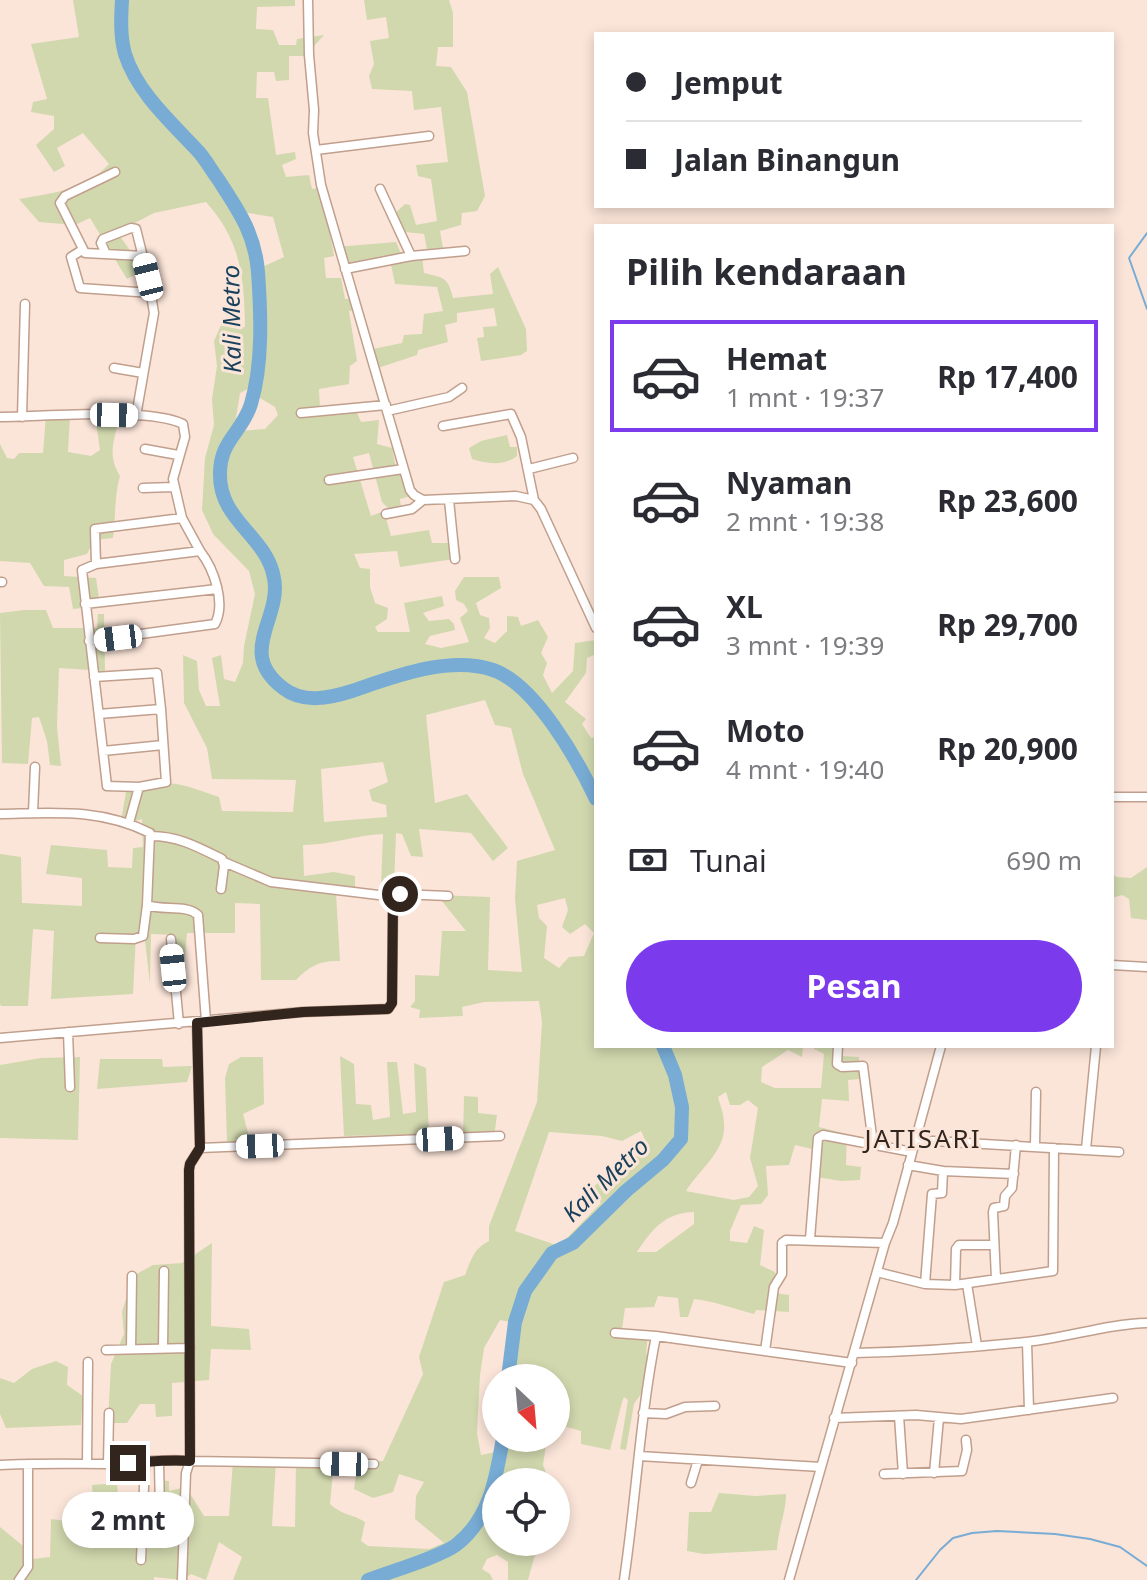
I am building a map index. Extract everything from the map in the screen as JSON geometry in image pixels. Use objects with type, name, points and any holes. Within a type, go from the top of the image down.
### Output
[{"type":"street","points":[[308,0],[313,133],[321,185],[410,490],[423,500],[516,496],[534,500]]},
{"type":"street","points":[[316,150],[429,136]]},
{"type":"street","points":[[82,250],[60,201],[115,172]]},
{"type":"street","points":[[380,189],[411,256]]},
{"type":"street","points":[[106,254],[101,243],[103,239],[134,228],[154,313],[136,416]]},
{"type":"street","points":[[143,256],[82,250],[71,260],[80,288],[151,293]]},
{"type":"street","points":[[345,269],[411,256],[465,251]]},
{"type":"street","points":[[22,417],[25,304]]},
{"type":"street","points":[[114,368],[143,373]]},
{"type":"street","points":[[301,413],[386,408],[449,397],[462,388]]},
{"type":"street","points":[[443,426],[511,414],[521,437],[534,500],[594,622]]},
{"type":"street","points":[[0,417],[136,416],[175,420],[183,424],[185,437],[178,455],[173,487],[182,518],[214,576],[217,621],[211,627],[89,641]]},
{"type":"street","points":[[145,449],[178,455]]},
{"type":"street","points":[[529,469],[573,458]]},
{"type":"street","points":[[329,480],[403,469]]},
{"type":"street","points":[[143,488],[173,487]]},
{"type":"street","points":[[386,514],[412,509],[423,500]]},
{"type":"street","points":[[449,500],[455,559]]},
{"type":"street","points":[[96,564],[95,529],[182,518]]},
{"type":"street","points":[[94,677],[157,673],[166,782],[139,787],[107,786],[89,641],[82,570],[96,564],[200,551]]},
{"type":"street","points":[[85,604],[217,589]]},
{"type":"street","points":[[99,714],[161,709]]},
{"type":"street","points":[[103,751],[163,745]]},
{"type":"street","points":[[33,812],[35,767]]},
{"type":"street","points":[[129,823],[139,787]]},
{"type":"street","points":[[1114,799],[1147,797]]},
{"type":"street","points":[[0,814],[82,813],[129,823],[151,836],[188,842],[271,882],[395,897],[400,894],[448,896]]},
{"type":"street","points":[[100,938],[134,939],[143,936],[151,836]]},
{"type":"street","points":[[221,889],[224,862]]},
{"type":"street","points":[[0,1038],[303,1012],[388,1009],[392,1003],[395,897]]},
{"type":"street","points":[[147,905],[196,913],[201,937],[200,1148],[189,1170],[190,1461],[186,1473],[182,1580]]},
{"type":"street","points":[[171,939],[179,1024]]},
{"type":"street","points":[[1114,965],[1147,967]]},
{"type":"street","points":[[68,1032],[70,1087]]},
{"type":"street","points":[[838,1048],[837,1064],[842,1067],[863,1066],[877,1145]]},
{"type":"street","points":[[789,1580],[877,1272],[876,1243],[893,1223],[940,1048]]},
{"type":"street","points":[[1086,1149],[1096,1048]]},
{"type":"street","points":[[1035,1146],[1036,1092]]},
{"type":"street","points":[[810,1239],[818,1138],[823,1135],[912,1152]]},
{"type":"street","points":[[200,1148],[500,1136]]},
{"type":"street","points":[[916,1140],[1119,1152]]},
{"type":"street","points":[[996,1279],[993,1209],[1005,1204],[1005,1196],[1012,1188],[1016,1145]]},
{"type":"street","points":[[877,1272],[925,1284],[955,1285],[1054,1270],[1054,1148]]},
{"type":"street","points":[[908,1165],[943,1171],[1014,1174]]},
{"type":"street","points":[[925,1284],[932,1194],[942,1193],[943,1171]]},
{"type":"street","points":[[765,1351],[774,1287],[782,1274],[782,1243],[793,1238],[876,1243]]},
{"type":"street","points":[[955,1285],[956,1249],[959,1245],[994,1245]]},
{"type":"street","points":[[163,1348],[164,1271]]},
{"type":"street","points":[[131,1349],[132,1276]]},
{"type":"street","points":[[967,1284],[977,1346]]},
{"type":"street","points":[[855,1353],[911,1352],[1027,1342],[1128,1323],[1147,1323]]},
{"type":"street","points":[[615,1333],[852,1363]]},
{"type":"street","points":[[624,1580],[643,1413],[656,1336]]},
{"type":"street","points":[[1027,1342],[1029,1410]]},
{"type":"street","points":[[106,1350],[190,1348]]},
{"type":"street","points":[[87,1463],[88,1362]]},
{"type":"street","points":[[834,1418],[916,1415],[961,1419],[1113,1398]]},
{"type":"street","points":[[643,1413],[666,1414],[685,1407],[715,1406]]},
{"type":"street","points":[[108,1464],[109,1413]]},
{"type":"street","points":[[899,1416],[903,1474]]},
{"type":"street","points":[[934,1473],[939,1418]]},
{"type":"street","points":[[884,1474],[962,1471],[966,1440]]},
{"type":"street","points":[[639,1456],[821,1467]]},
{"type":"street","points":[[0,1465],[108,1464],[169,1459],[374,1464]]},
{"type":"street","points":[[691,1483],[698,1460]]},
{"type":"street","points":[[141,1560],[145,1462]]},
{"type":"street","points":[[159,1462],[160,1512]]},
{"type":"street","points":[[19,1580],[28,1567],[28,1464]]},
{"type":"green space","points":[[73,0],[295,0],[295,6],[257,7],[256,29],[273,30],[279,45],[296,45],[297,39],[324,35],[305,56],[289,56],[289,80],[276,81],[274,72],[257,72],[256,98],[268,98],[276,155],[295,152],[296,159],[282,165],[286,177],[309,175],[312,189],[318,188],[334,256],[324,258],[326,278],[341,278],[345,299],[356,299],[357,310],[349,311],[357,361],[350,366],[349,384],[319,389],[320,408],[354,406],[361,422],[379,420],[377,444],[392,448],[397,473],[411,496],[400,499],[401,508],[390,510],[382,502],[369,453],[353,457],[371,516],[384,511],[391,536],[429,530],[432,543],[458,543],[461,558],[400,567],[397,551],[354,554],[360,568],[370,569],[370,587],[375,603],[388,608],[387,619],[375,627],[378,632],[410,632],[404,603],[442,596],[444,606],[423,613],[429,621],[449,619],[455,630],[430,636],[425,644],[441,648],[469,642],[460,618],[468,611],[464,604],[456,600],[455,591],[464,577],[499,577],[501,588],[476,603],[480,615],[489,618],[490,628],[484,638],[495,643],[507,631],[507,616],[518,617],[521,626],[538,620],[548,637],[541,653],[547,663],[543,675],[552,693],[573,671],[575,643],[594,640],[594,655],[587,658],[586,673],[565,702],[586,719],[582,724],[591,738],[594,737],[594,933],[594,1048],[803,1048],[802,1057],[788,1050],[762,1067],[761,1082],[775,1088],[821,1088],[824,1054],[814,1048],[841,1048],[841,1056],[859,1057],[860,1079],[848,1080],[849,1101],[822,1099],[819,1127],[847,1134],[846,1165],[861,1167],[860,1180],[841,1181],[811,1176],[812,1149],[795,1145],[789,1165],[766,1166],[768,1195],[761,1204],[741,1205],[730,1231],[730,1241],[747,1243],[754,1226],[764,1230],[760,1265],[775,1272],[774,1293],[789,1295],[789,1312],[756,1310],[754,1314],[694,1299],[688,1317],[680,1317],[678,1298],[658,1296],[654,1307],[625,1308],[622,1329],[648,1333],[646,1354],[652,1355],[648,1396],[641,1394],[634,1404],[626,1450],[620,1449],[628,1400],[624,1397],[610,1450],[581,1444],[581,1431],[570,1428],[570,1364],[510,1364],[515,1323],[500,1320],[484,1348],[480,1375],[477,1433],[481,1455],[545,1452],[544,1468],[482,1468],[482,1556],[494,1556],[487,1559],[482,1569],[493,1580],[233,1580],[242,1557],[219,1542],[206,1580],[191,1574],[183,1580],[154,1577],[154,1580],[0,1580],[0,1527],[28,1550],[33,1559],[50,1557],[51,1519],[67,1521],[93,1499],[92,1485],[117,1483],[118,1495],[156,1497],[157,1480],[169,1481],[169,1491],[186,1487],[204,1516],[229,1516],[233,1460],[276,1461],[272,1526],[295,1527],[296,1463],[334,1461],[330,1504],[365,1522],[361,1541],[368,1546],[429,1549],[444,1543],[415,1519],[416,1496],[424,1482],[399,1474],[393,1492],[373,1498],[354,1489],[358,1462],[383,1461],[423,1374],[419,1357],[444,1282],[465,1275],[476,1251],[489,1241],[489,1226],[537,1102],[542,1022],[539,1001],[484,1002],[462,1007],[463,1016],[419,1018],[420,1010],[410,1007],[415,1001],[415,975],[439,976],[442,931],[466,931],[437,895],[490,897],[488,970],[522,972],[515,899],[517,861],[555,850],[523,774],[511,728],[495,725],[485,700],[426,715],[435,803],[467,794],[508,848],[493,861],[471,833],[419,829],[423,857],[411,856],[402,834],[396,833],[394,885],[381,886],[383,834],[303,845],[304,876],[334,872],[355,876],[355,891],[336,893],[340,961],[316,965],[296,980],[261,980],[260,904],[235,903],[235,933],[187,933],[183,982],[174,981],[175,935],[151,934],[150,984],[144,932],[136,934],[133,994],[51,999],[54,931],[33,929],[28,1006],[1,1006],[0,854],[21,857],[22,903],[82,906],[82,878],[46,874],[51,845],[107,850],[108,867],[132,868],[133,848],[143,847],[142,819],[129,823],[121,821],[126,792],[153,784],[173,784],[219,797],[222,811],[293,812],[296,780],[212,779],[207,748],[184,703],[183,655],[197,661],[199,690],[206,706],[220,706],[212,658],[221,655],[224,679],[235,682],[243,663],[255,594],[249,571],[213,534],[202,510],[205,458],[214,425],[212,399],[217,366],[214,341],[221,325],[245,327],[241,276],[233,246],[227,231],[206,202],[154,213],[117,232],[144,270],[127,279],[90,218],[75,225],[39,222],[19,199],[79,185],[109,164],[83,133],[57,148],[65,166],[54,172],[36,145],[54,129],[54,116],[31,112],[33,102],[47,99],[31,44],[79,37]],"holes":[[[242,212],[273,217],[284,257],[258,269]],[[254,386],[253,394],[275,407],[278,415],[265,429],[238,431],[233,436],[240,393]],[[383,762],[388,782],[369,790],[372,801],[386,805],[387,817],[324,822],[321,769]],[[565,898],[568,910],[562,927],[570,934],[585,924],[594,933],[584,956],[569,957],[559,968],[544,958],[547,926],[539,918],[537,905]],[[726,1092],[730,1105],[740,1105],[748,1100],[758,1108],[750,1158],[758,1186],[749,1197],[734,1200],[686,1191],[721,1142],[724,1120],[718,1097]],[[641,1131],[649,1148],[622,1162],[592,1188],[601,1203],[559,1246],[515,1231],[549,1132],[602,1136],[622,1141]],[[694,1212],[694,1224],[656,1252],[637,1252],[661,1223],[675,1215]]]},
{"type":"green space","points":[[364,0],[449,0],[453,13],[453,47],[438,47],[436,66],[451,67],[467,92],[485,196],[477,211],[462,213],[461,225],[440,231],[443,248],[427,249],[424,234],[396,231],[390,218],[405,204],[410,205],[416,225],[437,221],[431,179],[418,176],[416,165],[448,162],[441,107],[414,110],[412,91],[372,89],[369,76],[374,64],[370,41],[389,38],[386,17],[367,20]]},
{"type":"green space","points":[[396,242],[402,256],[422,256],[424,273],[444,280],[453,298],[493,294],[490,274],[498,267],[526,329],[527,351],[521,355],[481,361],[477,338],[484,337],[483,327],[497,326],[494,308],[457,313],[457,322],[445,325],[448,342],[418,350],[417,355],[378,368],[373,349],[402,343],[404,335],[422,334],[424,314],[443,311],[437,287],[395,284],[390,260],[341,264],[336,247]]},
{"type":"green space","points":[[121,414],[113,445],[113,460],[120,476],[113,538],[94,540],[87,554],[64,560],[64,576],[96,578],[100,606],[73,609],[69,587],[44,586],[30,563],[0,561],[0,444],[7,458],[14,459],[19,453],[43,453],[46,415],[70,415],[68,452],[91,456],[100,450],[95,416]]},
{"type":"green space","points":[[507,435],[510,447],[517,447],[517,456],[496,463],[472,459],[469,448],[481,441]]},
{"type":"green space","points":[[46,610],[53,628],[97,628],[98,614],[104,614],[105,671],[59,668],[57,727],[61,766],[50,765],[47,741],[39,717],[32,718],[28,764],[2,763],[0,613]]},
{"type":"green space","points":[[1147,867],[1147,920],[1131,918],[1129,899],[1122,895],[1114,897],[1114,874],[1131,878]]},
{"type":"green space","points":[[340,1056],[354,1064],[356,1104],[371,1105],[373,1120],[390,1117],[387,1062],[397,1062],[403,1114],[416,1112],[414,1063],[426,1068],[429,1134],[344,1136]]},
{"type":"green space","points":[[80,1057],[78,1140],[0,1138],[0,1065],[41,1058]]},
{"type":"green space","points":[[241,1057],[263,1057],[264,1104],[243,1114],[250,1140],[227,1144],[225,1078],[229,1064]]},
{"type":"green space","points":[[100,1059],[162,1059],[163,1067],[192,1066],[187,1082],[97,1089]]},
{"type":"green space","points":[[464,1096],[478,1097],[478,1113],[497,1115],[494,1137],[463,1137]]},
{"type":"green space","points":[[212,1243],[211,1326],[249,1329],[251,1350],[211,1349],[209,1380],[172,1383],[172,1416],[156,1417],[155,1404],[140,1404],[127,1423],[108,1423],[111,1364],[124,1334],[122,1312],[133,1276],[153,1265],[182,1263]]},
{"type":"green space","points":[[56,1361],[68,1367],[67,1385],[83,1396],[81,1425],[6,1428],[0,1414],[0,1378],[14,1383],[32,1369]]},
{"type":"green space","points":[[719,1493],[756,1496],[786,1494],[777,1550],[704,1554],[687,1551],[689,1512],[711,1512]]},
{"type":"green space","points":[[499,1556],[535,1556],[528,1580],[508,1580],[508,1562]]},
{"type":"waterway","name":"Kali Metro","points":[[122,0],[122,40],[130,68],[146,93],[200,153],[218,179],[244,222],[256,258],[260,305],[258,372],[251,404],[227,445],[220,474],[227,504],[270,563],[274,578],[275,593],[262,648],[269,675],[291,693],[317,698],[344,694],[403,674],[440,666],[476,666],[493,670],[509,678],[539,707],[567,745],[594,795]]},
{"type":"waterway","points":[[1147,233],[1129,258],[1147,309]]},
{"type":"waterway","name":"Kali Metro","points":[[510,1364],[515,1322],[525,1291],[552,1253],[573,1243],[663,1160],[681,1139],[682,1107],[675,1075],[664,1048]]},
{"type":"waterway","name":"Kali Metro","points":[[368,1580],[438,1554],[467,1535],[490,1497],[500,1452]]},
{"type":"waterway","points":[[916,1580],[953,1538],[997,1531],[1090,1539],[1120,1547],[1147,1566]]},
{"type":"district","name":"JATISARI","points":[[923,1139]]},
{"type":"route","points":[[128,1463],[169,1459],[190,1461],[189,1170],[200,1148],[197,1023],[303,1012],[388,1009],[392,1003],[393,900],[400,894]]}]
